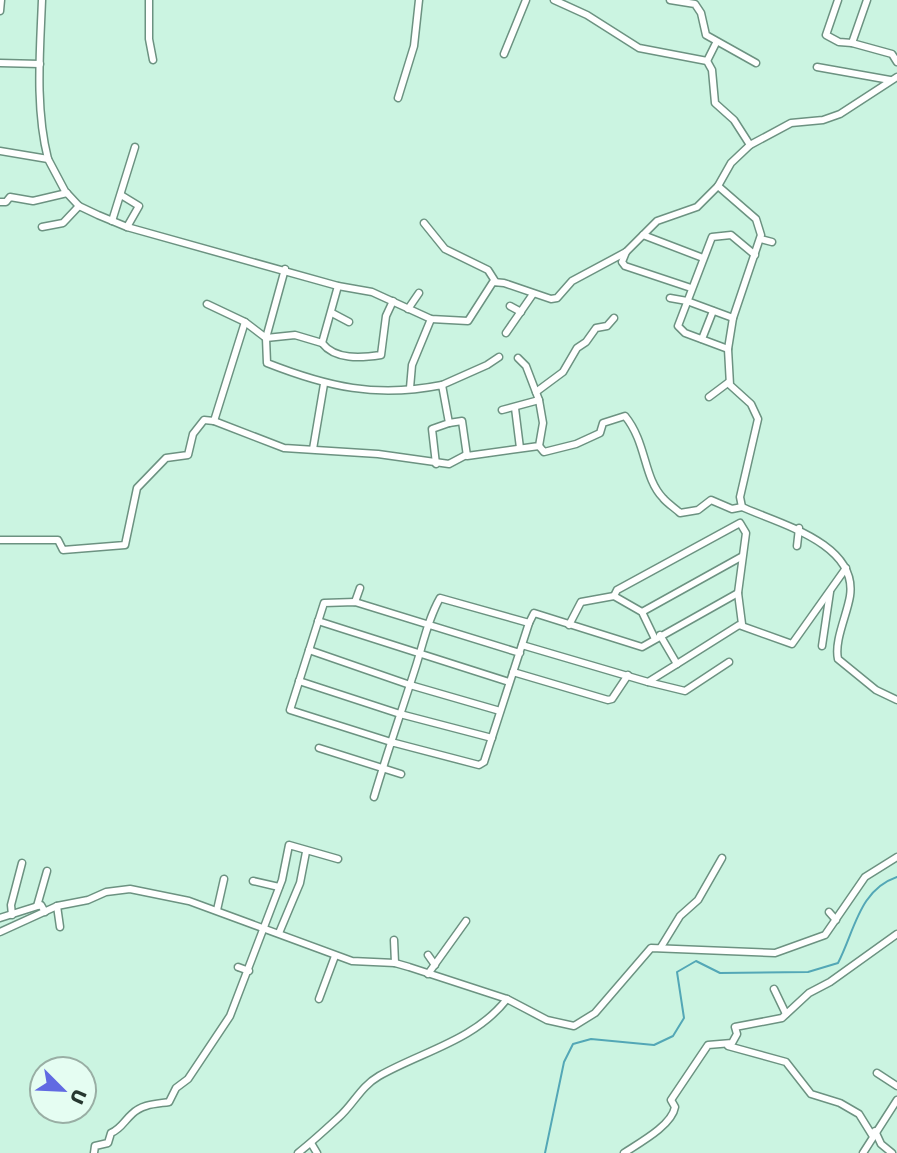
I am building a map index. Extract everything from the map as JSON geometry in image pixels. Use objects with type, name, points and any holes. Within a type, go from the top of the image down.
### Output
[{"type":"street","points":[[0,7],[1,0]]},
{"type":"street","points":[[42,0],[42,120],[48,159],[66,193],[79,206],[127,228],[285,269],[338,286],[372,292],[431,319],[470,320],[495,281]]},
{"type":"street","points":[[149,0],[149,37],[153,60]]},
{"type":"street","points":[[398,98],[414,46],[419,0]]},
{"type":"street","points":[[503,54],[526,0]]},
{"type":"street","points":[[554,0],[587,15],[639,48],[707,61]]},
{"type":"street","points":[[670,0],[695,4],[701,13],[704,33],[716,43],[734,49],[757,63]]},
{"type":"street","points":[[838,0],[826,35],[839,42],[892,54],[897,62]]},
{"type":"street","points":[[852,43],[867,0]]},
{"type":"street","points":[[707,61],[716,43]]},
{"type":"street","points":[[707,61],[712,70],[715,103],[736,123],[750,145]]},
{"type":"street","points":[[0,63],[40,64]]},
{"type":"street","points":[[817,67],[894,79]]},
{"type":"street","points":[[424,223],[446,248],[460,258],[488,270],[495,281],[519,285],[533,294],[556,298],[572,281],[626,252],[661,218],[698,207],[718,186],[731,163],[750,145],[791,122],[823,120],[840,114],[894,79]]},
{"type":"street","points":[[112,221],[135,147]]},
{"type":"street","points":[[0,151],[48,159]]},
{"type":"street","points":[[718,186],[756,219],[761,239],[733,318],[727,349],[729,382],[756,411],[758,424],[740,497],[740,507]]},
{"type":"street","points":[[0,202],[6,202],[10,197],[33,201],[66,193]]},
{"type":"street","points":[[121,195],[139,206],[127,228]]},
{"type":"street","points":[[41,227],[63,223],[79,206]]},
{"type":"street","points":[[643,234],[703,258]]},
{"type":"street","points":[[727,349],[679,328],[687,301],[715,235],[733,236],[755,255]]},
{"type":"street","points":[[761,239],[772,242]]},
{"type":"street","points":[[626,252],[622,262],[625,266],[691,288]]},
{"type":"street","points":[[285,269],[267,338],[267,363],[324,384],[358,391],[442,385],[499,357]]},
{"type":"street","points":[[322,342],[338,286]]},
{"type":"street","points":[[408,309],[419,293]]},
{"type":"street","points":[[506,333],[533,294]]},
{"type":"street","points":[[670,298],[687,301],[733,318]]},
{"type":"street","points":[[207,304],[245,322],[267,338],[295,335],[322,342],[331,351],[346,356],[381,355],[386,316],[393,301]]},
{"type":"street","points":[[510,306],[521,312]]},
{"type":"street","points":[[702,339],[713,311]]},
{"type":"street","points":[[332,313],[349,322]]},
{"type":"street","points":[[536,392],[563,372],[577,348],[586,342],[596,328],[607,326],[614,318]]},
{"type":"street","points":[[410,388],[412,365],[431,319]]},
{"type":"street","points":[[214,421],[245,322]]},
{"type":"street","points":[[518,358],[526,366],[539,400],[543,423],[539,446],[544,452],[580,442],[600,433],[603,423],[625,416],[642,443],[651,477],[664,500],[682,514],[698,510],[709,500],[732,509],[740,507],[800,528],[846,568],[850,594],[837,657],[876,690],[897,700]]},
{"type":"street","points":[[709,397],[729,382]]},
{"type":"street","points":[[313,449],[324,384]]},
{"type":"street","points":[[442,385],[449,423]]},
{"type":"street","points":[[502,410],[539,400]]},
{"type":"street","points":[[516,408],[520,448]]},
{"type":"street","points":[[0,540],[58,540],[63,550],[125,545],[137,488],[166,458],[188,455],[193,434],[204,420],[214,421],[280,447],[378,453],[436,464],[451,464],[466,454],[495,454],[539,446]]},
{"type":"street","points":[[436,464],[432,429],[449,423],[462,421],[466,454]]},
{"type":"street","points":[[614,596],[617,590],[644,572],[740,523],[746,533],[738,593],[742,624]]},
{"type":"street","points":[[797,546],[800,528]]},
{"type":"street","points":[[642,612],[741,557]]},
{"type":"street","points":[[742,624],[793,643],[846,568]]},
{"type":"street","points":[[355,602],[360,588]]},
{"type":"street","points":[[822,646],[830,590]]},
{"type":"street","points":[[520,653],[355,602],[324,603],[290,710],[391,742],[480,765],[484,762],[534,613],[638,647],[738,593]]},
{"type":"street","points":[[569,625],[579,604],[614,596],[642,612],[677,664]]},
{"type":"street","points":[[374,797],[440,598],[529,623]]},
{"type":"street","points":[[318,621],[509,681]]},
{"type":"street","points":[[648,682],[742,624]]},
{"type":"street","points":[[522,645],[685,691],[729,662]]},
{"type":"street","points":[[309,650],[410,685],[500,711]]},
{"type":"street","points":[[513,672],[608,700],[628,675]]},
{"type":"street","points":[[299,681],[400,714],[492,737]]},
{"type":"street","points":[[319,748],[401,774]]},
{"type":"street","points":[[94,1153],[95,1146],[108,1143],[111,1133],[118,1130],[132,1114],[154,1103],[169,1102],[176,1088],[188,1079],[225,1024],[249,971],[279,887],[290,844],[338,859]]},
{"type":"street","points":[[279,933],[300,883],[306,852]]},
{"type":"street","points":[[0,933],[57,906],[88,900],[106,892],[130,889],[163,894],[217,910],[352,961],[395,962],[507,999],[547,1020],[567,1026],[581,1024],[595,1013],[647,950],[661,947],[782,952],[825,935],[865,877],[897,857]]},
{"type":"street","points":[[661,947],[671,926],[698,900],[722,858]]},
{"type":"street","points":[[12,915],[11,905],[22,863]]},
{"type":"street","points":[[37,906],[47,870]]},
{"type":"street","points":[[217,910],[223,879]]},
{"type":"street","points":[[253,881],[279,887]]},
{"type":"street","points":[[0,918],[37,906],[43,906],[45,912]]},
{"type":"street","points":[[57,906],[60,927]]},
{"type":"street","points":[[829,912],[836,920]]},
{"type":"street","points":[[428,974],[466,921]]},
{"type":"street","points":[[726,1045],[735,1039],[735,1027],[776,1020],[808,993],[830,982],[897,934]]},
{"type":"street","points":[[394,940],[395,962]]},
{"type":"street","points":[[428,955],[435,965]]},
{"type":"street","points":[[320,999],[335,956]]},
{"type":"street","points":[[237,967],[249,971]]},
{"type":"street","points":[[774,989],[786,1014]]},
{"type":"street","points":[[298,1153],[344,1112],[357,1092],[378,1077],[470,1033],[495,1014],[507,999]]},
{"type":"street","points":[[624,1153],[648,1134],[660,1131],[666,1121],[672,1118],[675,1107],[671,1100],[690,1076],[708,1045],[726,1045],[786,1062],[811,1094],[840,1103],[859,1114],[881,1144],[892,1153]]},
{"type":"street","points":[[877,1073],[897,1086]]},
{"type":"street","points":[[863,1153],[897,1100]]},
{"type":"street","points":[[311,1143],[317,1153]]},
{"type":"waterway","points":[[545,1153],[564,1062],[573,1044],[591,1039],[654,1045],[673,1036],[684,1018],[677,972],[696,961],[720,973],[808,972],[838,963],[866,901],[884,883],[897,877]]}]
